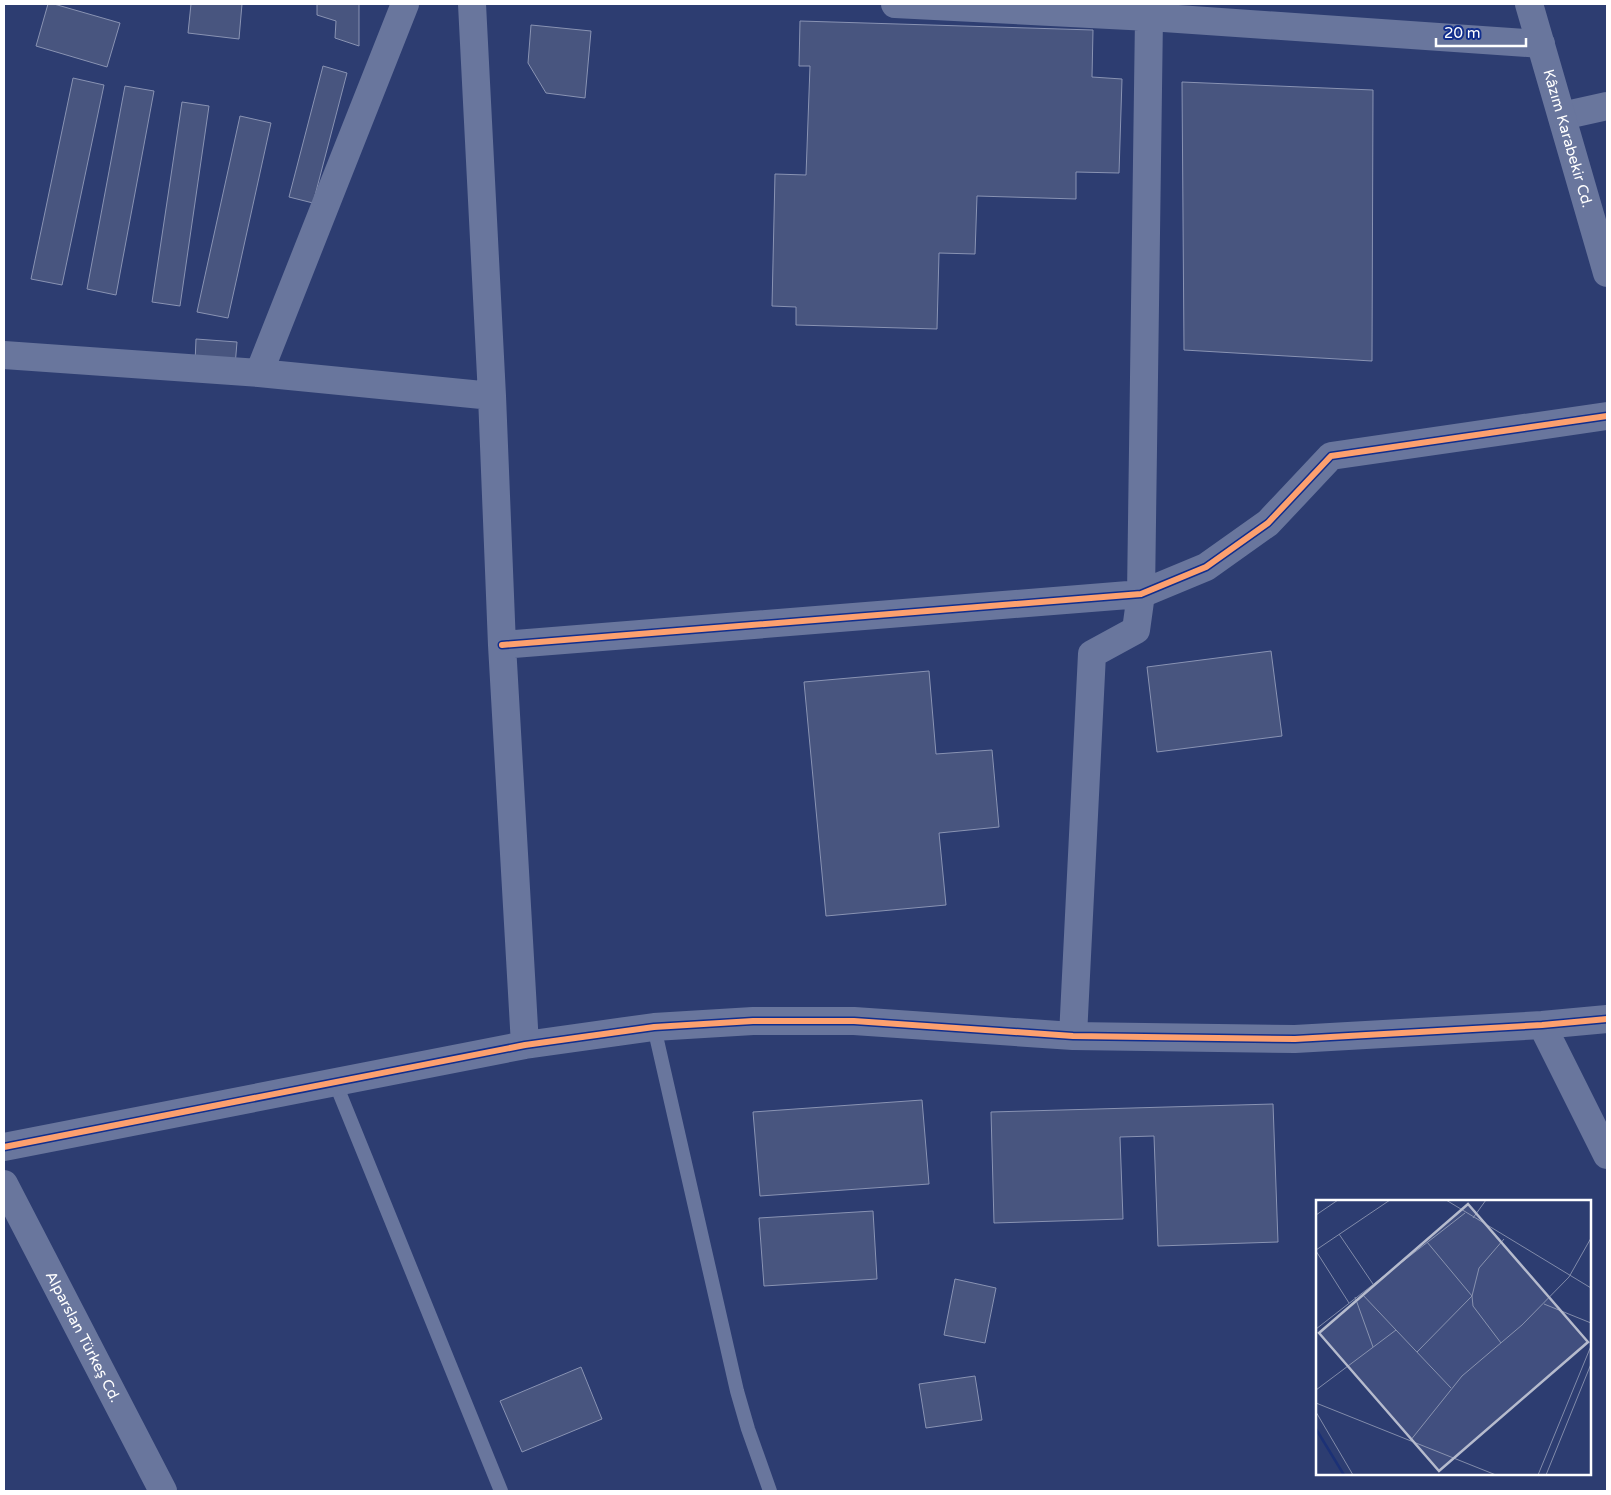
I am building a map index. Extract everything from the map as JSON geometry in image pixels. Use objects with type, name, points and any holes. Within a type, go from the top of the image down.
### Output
[{"type":"street","points":[[259,373],[405,4]]},
{"type":"street","points":[[472,4],[492,396],[502,645],[525,1045]]},
{"type":"street","points":[[895,4],[1150,17],[1541,44]]},
{"type":"street","name":"Kâzım Karabekir Cd.","points":[[1529,4],[1607,273]]},
{"type":"street","points":[[1072,1036],[1092,654],[1136,630],[1141,594],[1150,17]]},
{"type":"street","points":[[1562,116],[1607,106]]},
{"type":"street","points":[[4,355],[259,373],[492,396]]},
{"type":"street","points":[[502,645],[1141,594],[1206,567],[1268,523],[1331,456],[1607,416]]},
{"type":"street","points":[[4,1147],[525,1045],[654,1027],[753,1021],[854,1021],[1072,1036],[1295,1039],[1542,1025],[1607,1019]]},
{"type":"street","points":[[1542,1025],[1607,1155]]},
{"type":"street","name":"Alparslan Türkeş Cd.","points":[[4,1184],[163,1491]]},
{"type":"lane","points":[[654,1027],[737,1391],[770,1491]]},
{"type":"lane","points":[[335,1082],[501,1491]]},
{"type":"building","points":[[48,4],[54,4],[120,23],[107,67],[36,46]]},
{"type":"building","points":[[191,4],[242,4],[239,39],[188,33]]},
{"type":"building","points":[[317,4],[359,4],[359,46],[335,38],[336,21],[317,15]]},
{"type":"building","points":[[800,21],[1093,30],[1092,77],[1122,79],[1119,173],[1076,172],[1076,199],[977,196],[975,254],[939,253],[937,329],[796,325],[796,307],[772,306],[775,174],[806,175],[810,66],[799,66]]},
{"type":"building","points":[[531,25],[591,31],[585,98],[546,93],[528,63]]},
{"type":"building","points":[[323,66],[347,73],[313,203],[289,197]]},
{"type":"building","points":[[73,78],[104,85],[62,285],[31,279]]},
{"type":"building","points":[[1182,82],[1373,90],[1372,361],[1184,350]]},
{"type":"building","points":[[125,86],[154,91],[116,295],[87,289]]},
{"type":"building","points":[[182,102],[209,106],[180,306],[152,302]]},
{"type":"building","points":[[240,116],[271,123],[228,318],[197,312]]},
{"type":"building","points":[[196,339],[237,342],[235,366],[195,363]]},
{"type":"building","points":[[1271,651],[1282,736],[1157,752],[1147,667]]},
{"type":"building","points":[[929,671],[936,754],[992,750],[999,827],[939,833],[946,905],[826,916],[804,682]]},
{"type":"building","points":[[922,1100],[929,1184],[760,1196],[753,1112]]},
{"type":"building","points":[[1273,1104],[1278,1242],[1158,1246],[1154,1136],[1120,1137],[1123,1219],[994,1223],[991,1112]]},
{"type":"building","points":[[873,1211],[877,1279],[764,1286],[759,1218]]},
{"type":"building","points":[[955,1279],[996,1288],[985,1343],[944,1335]]},
{"type":"building","points":[[581,1367],[602,1419],[522,1452],[500,1401]]},
{"type":"building","points":[[975,1376],[982,1420],[926,1428],[919,1384]]},
{"type":"cycle path","points":[[502,645],[1141,594],[1206,567],[1268,523],[1331,456],[1607,416]]},
{"type":"cycle path","points":[[4,1147],[525,1045],[654,1027],[753,1021],[854,1021],[1073,1036],[1295,1039],[1542,1025],[1607,1019]]}]
